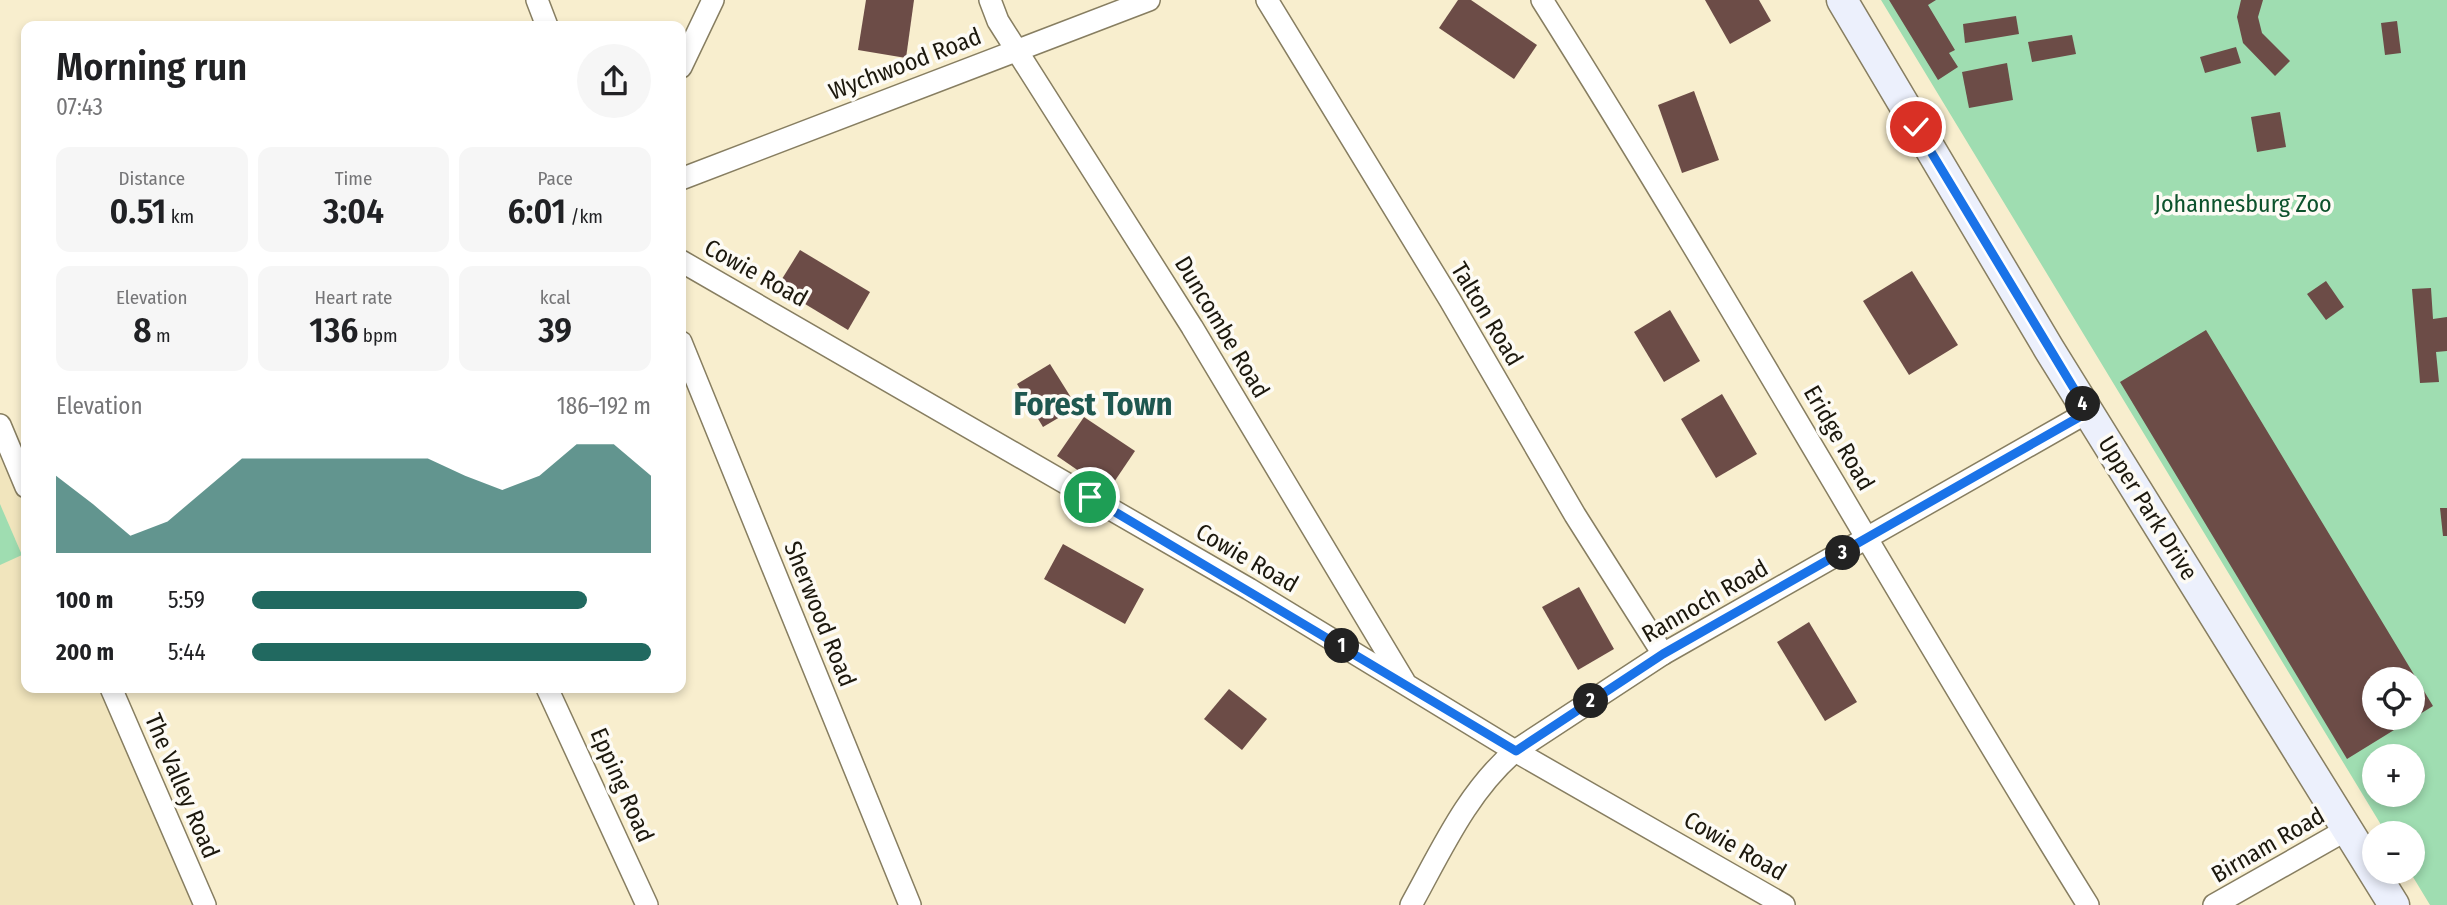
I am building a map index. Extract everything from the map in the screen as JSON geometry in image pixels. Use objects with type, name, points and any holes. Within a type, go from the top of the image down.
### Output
[{"type":"main road","name":"Upper Park Drive","points":[[1842,0],[2088,412],[2394,905]]},
{"type":"street","points":[[537,0],[545,21]]},
{"type":"street","points":[[686,57],[713,0]]},
{"type":"street","name":"Duncombe Road","points":[[990,0],[998,21],[1192,327],[1405,683]]},
{"type":"street","name":"Wychwood Road","points":[[686,176],[1149,0]]},
{"type":"street","name":"Talton Road","points":[[1267,0],[1450,300],[1575,515],[1663,654]]},
{"type":"street","name":"Eridge Road","points":[[1542,0],[1759,353],[2088,905]]},
{"type":"street","name":"Cowie Road","points":[[686,264],[1405,683],[1516,751],[1784,905]]},
{"type":"street","name":"Sherwood Road","points":[[686,354],[910,905]]},
{"type":"street","name":"Rannoch Road","points":[[1411,905],[1468,803],[1493,770],[1516,751],[1663,654],[2088,412]]},
{"type":"street","points":[[0,425],[21,475]]},
{"type":"street","name":"The Valley Road","points":[[113,693],[205,905]]},
{"type":"street","name":"Epping Road","points":[[549,693],[647,905]]},
{"type":"street","name":"Birnam Road","points":[[2214,905],[2346,830]]},
{"type":"shaded area","points":[[0,414],[21,462],[21,693],[122,693],[215,905],[0,905]]},
{"type":"green space","name":"Johannesburg Zoo","points":[[1881,0],[2447,0],[2447,905],[2430,905],[2417,884],[2425,884],[2425,821],[2379,821],[2370,807],[2425,807],[2425,744],[2362,744],[2362,793]]},
{"type":"green space","points":[[0,504],[21,555],[0,565]]},
{"type":"building","points":[[866,0],[914,0],[906,58],[858,50]]},
{"type":"building","points":[[1458,0],[1471,0],[1537,45],[1514,79],[1439,28]]},
{"type":"building","points":[[1705,0],[1759,0],[1771,21],[1730,44]]},
{"type":"building","points":[[1889,0],[1936,0],[1928,5],[1955,50],[1949,53],[1958,67],[1938,80]]},
{"type":"building","points":[[2241,0],[2263,0],[2258,17],[2262,33],[2290,61],[2275,76],[2243,43],[2237,17]]},
{"type":"building","points":[[2016,16],[2019,34],[1965,43],[1963,24]]},
{"type":"building","points":[[2397,21],[2401,53],[2385,55],[2381,23]]},
{"type":"building","points":[[2072,35],[2076,54],[2032,62],[2028,42]]},
{"type":"building","points":[[2236,47],[2241,63],[2205,73],[2200,57]]},
{"type":"building","points":[[2007,63],[2013,100],[1969,108],[1962,72]]},
{"type":"building","points":[[1694,91],[1719,160],[1682,173],[1658,105]]},
{"type":"building","points":[[2280,112],[2286,147],[2257,152],[2251,117]]},
{"type":"building","points":[[800,250],[870,292],[848,330],[777,287]]},
{"type":"building","points":[[1912,271],[1958,345],[1909,375],[1863,301]]},
{"type":"building","points":[[2326,281],[2344,307],[2326,320],[2307,294]]},
{"type":"building","points":[[2431,288],[2433,319],[2447,317],[2447,351],[2436,352],[2439,382],[2420,383],[2412,289]]},
{"type":"building","points":[[1670,310],[1700,361],[1664,382],[1634,332]]},
{"type":"building","points":[[2206,330],[2409,667],[2362,667],[2362,730],[2394,730],[2371,744],[2362,744],[2362,750],[2347,759],[2120,382]]},
{"type":"building","points":[[1050,364],[1077,407],[1043,427],[1017,384]]},
{"type":"building","points":[[1722,394],[1757,454],[1716,478],[1681,419]]},
{"type":"building","points":[[1084,417],[1135,451],[1108,491],[1057,456]]},
{"type":"building","points":[[2440,508],[2447,508],[2447,536],[2443,536]]},
{"type":"building","points":[[1063,544],[1144,589],[1125,624],[1044,579]]},
{"type":"building","points":[[1579,587],[1614,649],[1578,670],[1542,607]]},
{"type":"building","points":[[1809,622],[1857,702],[1825,721],[1777,642]]},
{"type":"building","points":[[1229,689],[1267,719],[1242,750],[1204,719]]},
{"type":"building","points":[[2425,693],[2433,706],[2425,711]]},
{"type":"district","name":"Forest Town","points":[[1093,404]]},
{"type":"route","points":[[1090,497],[1249,589],[1516,751],[1663,654],[2088,412],[1916,127]]}]
